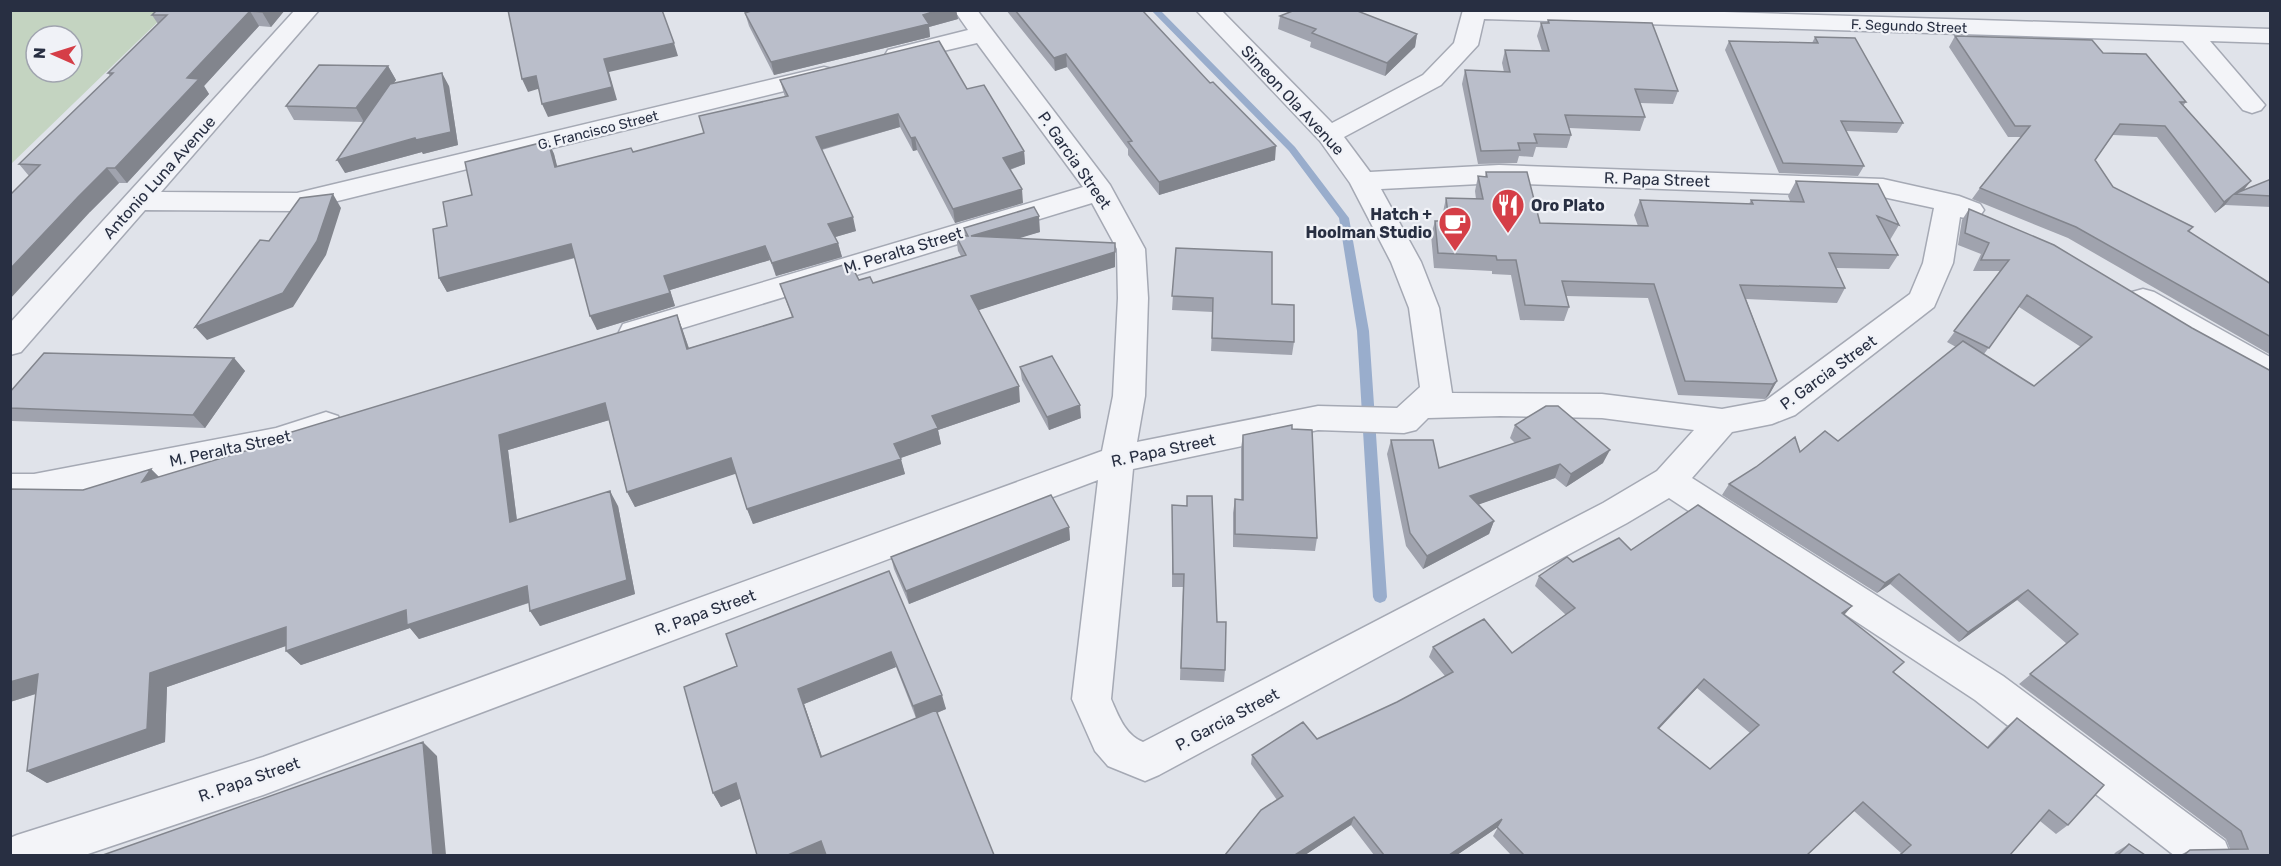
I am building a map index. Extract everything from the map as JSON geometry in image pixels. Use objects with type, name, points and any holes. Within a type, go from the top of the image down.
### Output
[{"type":"street","name":"Simeon Ola Avenue","points":[[1206,10],[1329,135],[1363,181],[1406,262],[1424,308],[1437,391],[1412,414]]},
{"type":"street","points":[[2236,10],[2266,36]]},
{"type":"street","name":"Antonio Luna Avenue","points":[[10,344],[138,201],[316,11]]},
{"type":"street","points":[[1329,135],[1432,80],[1466,45],[1475,11]]},
{"type":"street","name":"F. Segundo Street","points":[[1475,11],[1907,18],[2190,34],[2266,36]]},
{"type":"street","points":[[879,60],[974,22]]},
{"type":"street","name":"P. Garcia Street","points":[[974,22],[1100,191],[1131,249],[1133,298],[1129,396],[1117,459],[1091,699],[1109,738],[1122,753],[1145,762],[1615,513],[1669,481],[1722,421],[1772,412],[1784,406],[1923,300],[1938,263],[1949,202]]},
{"type":"street","points":[[2190,34],[2252,105]]},
{"type":"street","name":"G. Francisco Street","points":[[138,201],[297,202],[844,69]]},
{"type":"street","name":"R. Papa Street","points":[[1363,181],[1500,174],[1883,188],[1949,202],[1992,219]]},
{"type":"street","name":"M. Peralta Street","points":[[608,340],[1100,191]]},
{"type":"street","points":[[2116,282],[2271,371]]},
{"type":"street","name":"R. Papa Street","points":[[17,855],[263,776],[1117,459],[1318,418],[1412,414],[1500,404],[1602,406],[1722,421]]},
{"type":"street","name":"M. Peralta Street","points":[[10,488],[34,489],[276,441],[356,416]]},
{"type":"street","points":[[1669,481],[1989,688],[2210,855]]},
{"type":"green space","points":[[11,11],[169,11],[11,164]]},
{"type":"building","points":[[157,10],[263,10],[262,12],[250,11],[187,78],[199,79],[115,168],[107,168],[10,269],[10,195],[40,165],[19,164],[113,73],[108,73],[167,15],[152,15]]},
{"type":"building","points":[[508,10],[662,10],[674,43],[604,59],[612,87],[542,104],[536,76],[522,79]]},
{"type":"building","points":[[754,10],[939,10],[923,15],[929,24],[771,62],[745,13]]},
{"type":"building","points":[[1015,10],[1142,10],[1210,83],[1213,82],[1276,146],[1159,182],[1128,142],[1132,141],[1066,54],[1054,58]]},
{"type":"building","points":[[1295,10],[1355,10],[1417,34],[1387,63],[1312,33],[1316,29],[1280,16]]},
{"type":"building","points":[[1548,20],[1652,23],[1678,91],[1635,89],[1645,117],[1565,115],[1571,135],[1534,134],[1537,143],[1518,143],[1520,150],[1481,151],[1465,70],[1510,72],[1505,50],[1549,51],[1541,23],[1549,23]]},
{"type":"building","points":[[1955,36],[2092,40],[2103,53],[2146,54],[2186,102],[2180,102],[2251,181],[2224,202],[2165,126],[2120,124],[2095,160],[2113,187],[2193,227],[2188,231],[2271,284],[2271,337],[2076,227],[1980,188],[2030,126],[2015,126]]},
{"type":"building","points":[[1815,37],[1855,38],[1903,123],[1841,121],[1864,166],[1783,163],[1729,41],[1818,43]]},
{"type":"building","points":[[939,41],[967,89],[984,85],[1024,151],[1003,158],[1022,189],[953,209],[915,137],[911,138],[898,114],[816,137],[853,217],[828,224],[838,243],[772,263],[765,246],[664,276],[670,293],[590,316],[571,244],[439,278],[433,229],[447,226],[443,202],[472,195],[465,162],[548,141],[555,167],[631,148],[633,152],[704,133],[699,116],[788,96],[780,80]]},
{"type":"building","points":[[319,65],[388,66],[356,108],[286,106]]},
{"type":"building","points":[[442,73],[451,132],[416,140],[415,138],[337,160],[390,84]]},
{"type":"building","points":[[1486,172],[1527,172],[1540,223],[1648,226],[1640,200],[1753,204],[1751,200],[1804,202],[1796,181],[1878,184],[1899,225],[1877,216],[1898,255],[1829,253],[1845,288],[1740,285],[1777,381],[1773,384],[1685,381],[1654,284],[1562,281],[1569,307],[1525,305],[1516,260],[1497,260],[1496,256],[1438,253],[1435,221],[1449,221],[1446,198],[1483,199],[1478,176],[1487,177]]},
{"type":"building","points":[[2271,179],[2271,196],[2234,194]]},
{"type":"building","points":[[333,194],[317,241],[283,293],[195,327],[260,240],[269,241],[300,198]]},
{"type":"building","points":[[1034,207],[1039,216],[971,236],[1115,243],[1115,252],[971,296],[1019,386],[932,416],[938,428],[894,444],[901,459],[747,509],[731,458],[627,492],[605,403],[499,435],[510,522],[610,491],[627,580],[530,611],[527,586],[407,625],[406,610],[286,651],[286,627],[150,673],[147,729],[27,771],[38,674],[10,682],[10,489],[83,490],[151,469],[142,482],[285,439],[285,434],[677,315],[687,349],[793,317],[780,284],[850,263],[859,280],[870,277],[873,283],[966,255],[956,236],[968,236],[964,228]]},
{"type":"building","points":[[1969,209],[2054,245],[2192,328],[2271,371],[2271,855],[2184,855],[2190,850],[2248,849],[2241,831],[2030,674],[2078,634],[2028,590],[1968,632],[1899,574],[1885,583],[1729,484],[1756,467],[1795,437],[1800,452],[1825,431],[1838,441],[1963,341],[2034,386],[2092,337],[2027,295],[1989,348],[1954,331],[2009,260],[1981,260],[1989,243],[1965,233]]},
{"type":"building","points":[[1176,248],[1272,252],[1272,304],[1294,305],[1294,342],[1212,338],[1213,298],[1172,296]]},
{"type":"building","points":[[44,353],[234,358],[193,415],[10,408],[10,392]]},
{"type":"building","points":[[1052,356],[1080,405],[1047,417],[1020,367]]},
{"type":"building","points":[[1546,406],[1558,406],[1610,450],[1571,474],[1560,464],[1470,496],[1494,521],[1427,556],[1410,533],[1391,440],[1433,440],[1439,468],[1530,438],[1515,425]]},
{"type":"building","points":[[1292,425],[1292,429],[1312,430],[1317,538],[1235,534],[1235,499],[1243,500],[1243,435]]},
{"type":"building","points":[[1051,495],[1069,527],[906,591],[891,557]]},
{"type":"building","points":[[1187,496],[1212,496],[1217,622],[1226,622],[1225,670],[1181,668],[1184,574],[1173,574],[1172,505],[1187,506]]},
{"type":"building","points":[[1698,505],[1852,606],[1842,613],[1904,662],[1893,672],[1988,748],[2017,718],[2104,785],[2068,825],[2049,810],[2010,855],[1900,855],[1911,845],[1863,802],[1807,855],[1524,855],[1497,827],[1502,819],[1449,855],[1384,855],[1354,817],[1295,855],[1225,855],[1261,810],[1283,796],[1252,755],[1303,722],[1317,739],[1397,702],[1453,672],[1433,647],[1484,619],[1512,653],[1575,608],[1539,576],[1567,557],[1573,562],[1619,538],[1631,550]],"holes":[[[1704,679],[1759,725],[1710,769],[1658,728]]]},
{"type":"building","points":[[889,571],[942,695],[913,706],[891,652],[798,689],[821,757],[936,710],[994,855],[826,855],[821,841],[788,855],[757,855],[736,783],[713,793],[684,687],[737,666],[726,634]]},
{"type":"building","points":[[423,742],[433,855],[103,855]]},
{"type":"building","points":[[2129,844],[2145,855],[2118,855]]},
{"type":"waterway","points":[[1155,10],[1292,149],[1344,218],[1363,331],[1380,597]]},
{"type":"place","name":"Oro Plato","points":[[1508,234]]},
{"type":"place","name":"Hatch + Hoolman Studio","points":[[1455,252]]}]
